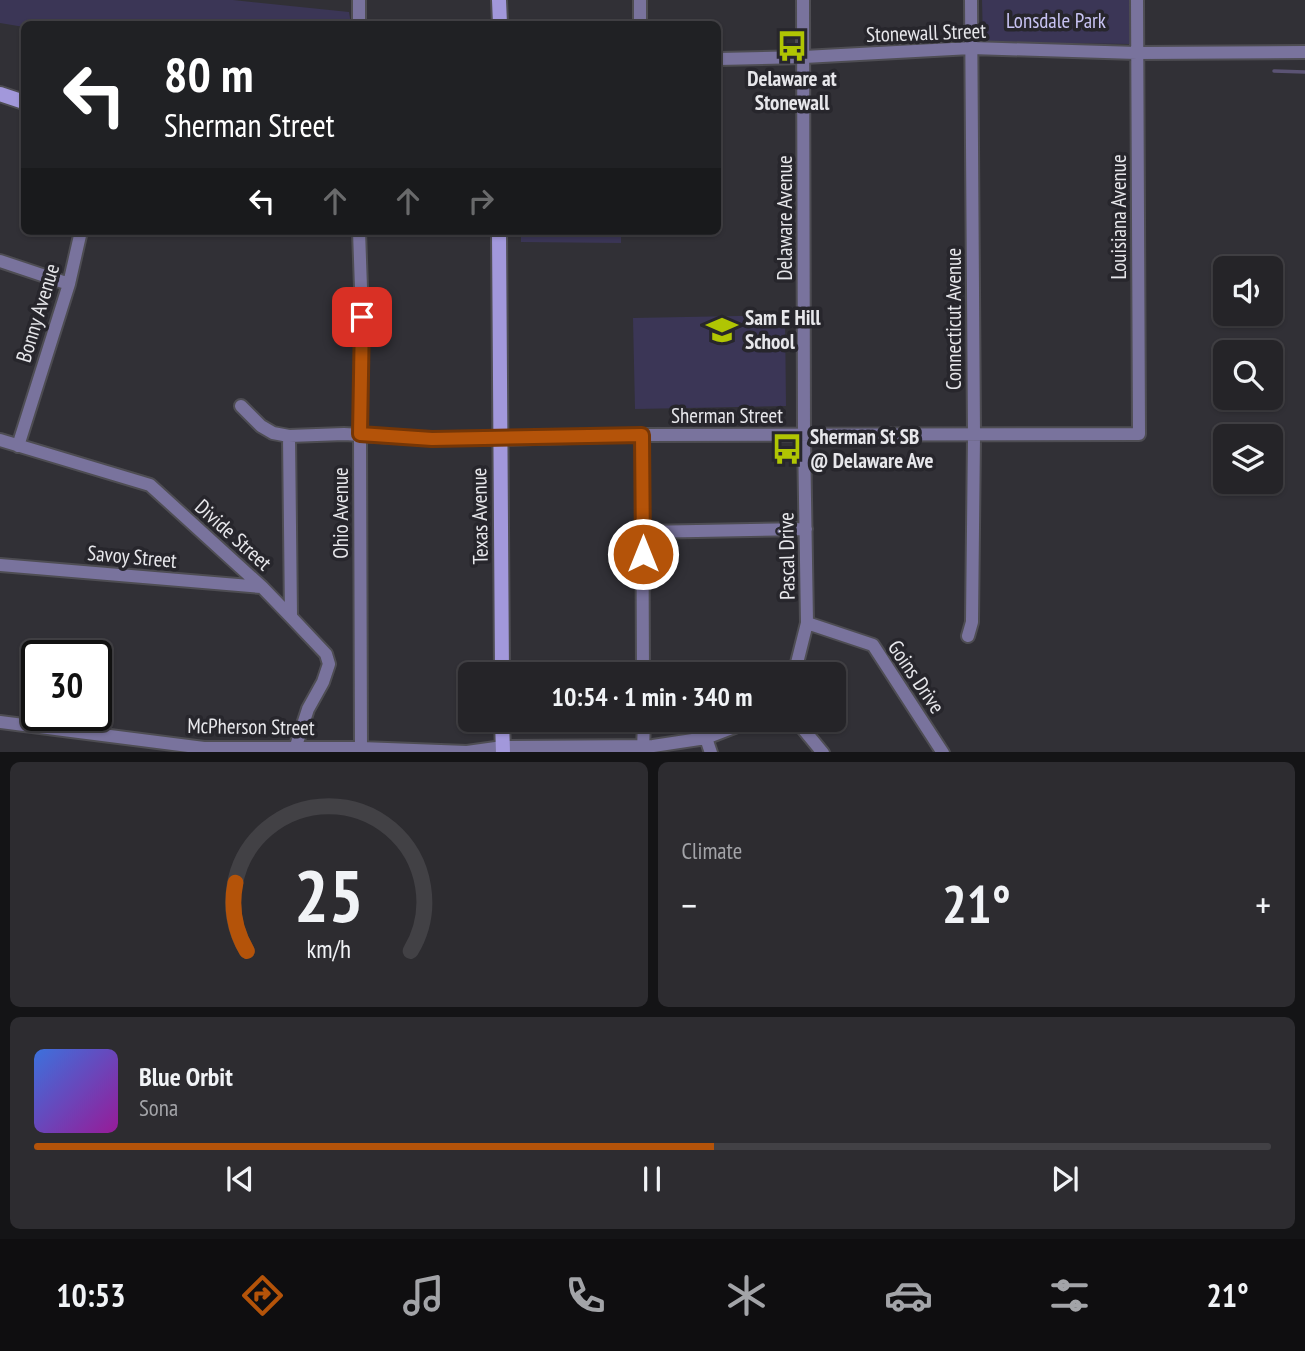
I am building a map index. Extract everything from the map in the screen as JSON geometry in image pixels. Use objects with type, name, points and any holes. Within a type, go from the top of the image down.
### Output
[{"type":"street","points":[[359,0],[359,21]]},
{"type":"street","points":[[499,0],[499,21]]},
{"type":"street","points":[[640,0],[640,21]]},
{"type":"street","name":"Delaware Avenue","points":[[803,0],[804,436]]},
{"type":"street","name":"Connecticut Avenue","points":[[968,636],[972,622],[974,436],[971,0]]},
{"type":"street","name":"Louisiana Avenue","points":[[1137,0],[1139,434]]},
{"type":"street","name":"Stonewall Street","points":[[721,59],[971,48],[1137,53],[1305,52]]},
{"type":"street","points":[[0,94],[21,101]]},
{"type":"street","name":"Bonny Avenue","points":[[18,446],[69,284],[80,235]]},
{"type":"street","name":"Ohio Avenue","points":[[359,235],[362,317],[361,750]]},
{"type":"street","name":"Texas Avenue","points":[[499,235],[502,662]]},
{"type":"street","points":[[0,261],[69,284]]},
{"type":"street","name":"Sherman Street","points":[[241,406],[261,426],[273,433],[289,436],[360,434],[432,439],[500,439],[642,435],[1139,434]]},
{"type":"street","points":[[642,435],[643,662]]},
{"type":"street","points":[[289,436],[291,617]]},
{"type":"street","name":"Pascal Drive","points":[[797,662],[807,623],[804,436]]},
{"type":"street","name":"Divide Street","points":[[0,440],[150,485],[262,587],[326,654],[329,664],[323,682],[291,750]]},
{"type":"street","points":[[643,532],[806,529]]},
{"type":"street","name":"Savoy Street","points":[[0,565],[262,587]]},
{"type":"street","name":"Goins Drive","points":[[807,623],[873,645],[943,752]]},
{"type":"street","name":"McPherson Street","points":[[0,722],[203,750],[503,750]]},
{"type":"street","points":[[502,732],[503,750],[644,749],[706,738],[722,732]]},
{"type":"street","points":[[806,732],[823,752]]},
{"type":"street","points":[[706,738],[711,752]]},
{"type":"green space","points":[[0,0],[233,0],[349,12],[350,21],[21,21],[21,26],[0,23]]},
{"type":"green space","name":"Lonsdale Park","points":[[982,0],[1129,0],[1130,44],[983,42]]},
{"type":"green space","points":[[521,235],[621,235],[621,243],[521,242]]},
{"type":"green space","points":[[785,315],[786,406],[635,409],[633,318]]},
{"type":"waterway","points":[[1274,71],[1305,72]]},
{"type":"place","name":"Delaware at Stonewall","points":[[792,46]]},
{"type":"place","name":"Sam E Hill School","points":[[722,330]]},
{"type":"place","name":"Sherman St SB @ Delaware Ave","points":[[787,449]]},
{"type":"route","points":[[362,317],[360,434],[432,439],[642,435],[643,554]]}]
